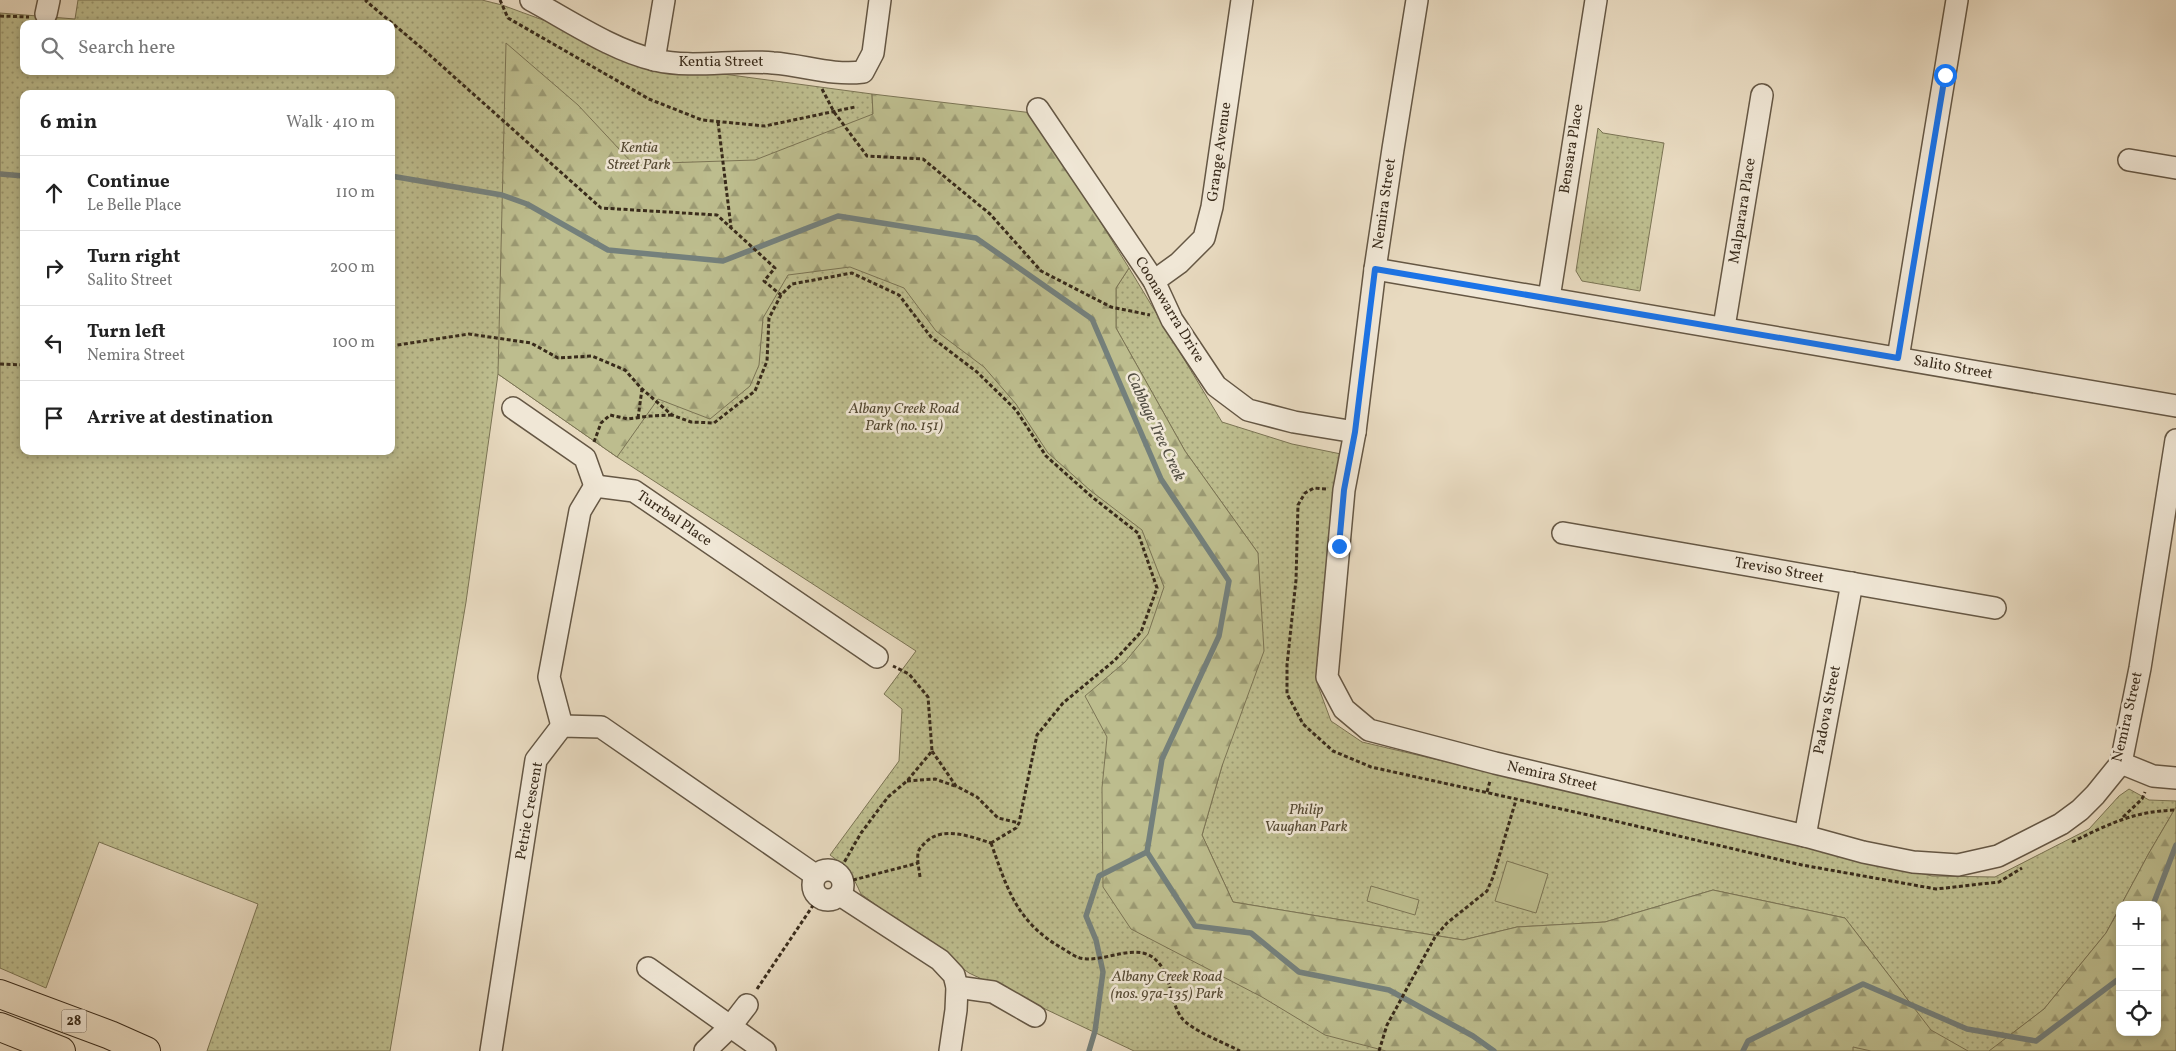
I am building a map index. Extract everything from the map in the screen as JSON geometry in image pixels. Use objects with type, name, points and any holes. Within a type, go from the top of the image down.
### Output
[{"type":"main road","name":"28","points":[[0,994],[102,1032],[146,1051]]},
{"type":"main road","name":"28","points":[[0,1027],[60,1051]]},
{"type":"street","name":"Kentia Street","points":[[531,0],[614,44],[654,60],[701,65],[748,60],[843,75],[863,72],[872,53],[880,0]]},
{"type":"street","points":[[654,60],[664,0]]},
{"type":"street","name":"Grange Avenue","points":[[1154,280],[1179,263],[1204,238],[1212,207],[1242,0]]},
{"type":"street","name":"Nemira Street","points":[[1417,0],[1375,269],[1355,432],[1344,490],[1326,678],[1344,709],[1370,730],[1495,763],[1805,836],[1863,852],[1913,862],[1958,865],[1998,856],[2061,824],[2080,810],[2121,763],[2140,668],[2176,440]]},
{"type":"street","name":"Bensara Place","points":[[1548,298],[1596,0]]},
{"type":"street","points":[[1898,358],[1957,0]]},
{"type":"street","name":"Malparara Place","points":[[1724,328],[1762,95]]},
{"type":"street","name":"Coonawarra Drive","points":[[1038,110],[1154,280],[1172,320],[1216,386],[1248,410],[1294,422],[1355,432]]},
{"type":"street","points":[[2129,160],[2176,168]]},
{"type":"street","name":"Salito Street","points":[[1375,269],[2176,406]]},
{"type":"street","points":[[512,408],[585,458],[595,486],[580,511],[549,677],[562,726],[601,727],[815,875]]},
{"type":"street","name":"Turrbal Place","points":[[595,486],[634,491],[877,657]]},
{"type":"street","name":"Treviso Street","points":[[1563,533],[1995,608]]},
{"type":"street","name":"Padova Street","points":[[1805,836],[1852,583]]},
{"type":"street","name":"Petrie Crescent","points":[[491,1051],[536,760],[562,726]]},
{"type":"street","points":[[2121,763],[2153,776],[2176,778]]},
{"type":"street","points":[[840,884],[830,901],[818,898],[813,891],[812,883],[815,875],[822,870],[830,870],[840,884],[940,960],[954,975],[957,987],[950,1051]]},
{"type":"street","points":[[648,968],[764,1051]]},
{"type":"street","points":[[957,987],[993,992],[1036,1016]]},
{"type":"street","points":[[705,1051],[730,1027],[747,1005]]},
{"type":"street","points":[[722,1051],[730,1027]]},
{"type":"path","points":[[368,0],[366,1],[388,20]]},
{"type":"path","points":[[500,0],[508,18],[649,99],[702,120],[765,126],[854,107]]},
{"type":"path","points":[[0,16],[45,17],[48,7]]},
{"type":"path","points":[[395,26],[601,208],[717,215],[774,268],[764,282],[781,295]]},
{"type":"path","points":[[834,112],[867,156],[923,159],[990,214],[1041,271],[1111,307],[1172,320]]},
{"type":"path","points":[[718,122],[731,227]]},
{"type":"path","points":[[395,345],[469,334],[531,343],[558,358],[592,356],[625,370],[642,389],[672,415],[691,422],[714,423],[756,391],[767,360],[769,318],[781,295],[792,284],[852,273],[899,295],[931,337],[977,372],[1016,410],[1046,456],[1092,497],[1138,533],[1157,588],[1141,632],[1115,660],[1063,703],[1037,735],[1016,828],[991,842],[963,835],[946,834],[931,838],[920,847],[918,863],[920,877]]},
{"type":"path","points":[[0,364],[20,365]]},
{"type":"path","points":[[638,418],[642,389]]},
{"type":"path","points":[[585,458],[594,445],[601,423],[610,415],[628,420],[672,415]]},
{"type":"path","points":[[877,657],[909,674],[928,697],[932,751],[956,786]]},
{"type":"path","points":[[840,884],[861,833],[888,797],[907,782],[932,751]]},
{"type":"path","points":[[2153,776],[2142,799],[2123,818],[2158,810],[2176,810]]},
{"type":"path","points":[[907,782],[935,779],[956,786],[977,797],[998,818],[1019,821]]},
{"type":"path","points":[[1379,1051],[1387,1025],[1436,937],[1447,923],[1487,891],[1516,800]]},
{"type":"path","points":[[991,842],[1006,886],[1024,919],[1047,939],[1080,958],[1091,959],[1127,953],[1147,955],[1158,961],[1182,1018],[1190,1025],[1240,1051]]},
{"type":"path","points":[[840,884],[918,863]]},
{"type":"path","points":[[747,1005],[818,898]]},
{"type":"green space","points":[[78,0],[482,0],[502,5],[671,67],[872,94],[873,114],[1229,581],[1162,759],[1195,926],[1494,1051],[1134,1051],[969,973],[861,894],[849,869],[830,855],[899,761],[902,709],[884,694],[916,651],[617,457],[498,374],[466,602],[390,1051],[207,1051],[258,904],[99,842],[46,988],[0,968],[0,13],[75,19]]},
{"type":"green space","points":[[506,43],[578,105],[633,164],[755,160],[873,114],[872,94],[1033,113],[1129,268],[1116,288],[1116,328],[1185,451],[1258,553],[1264,651],[1222,766],[1202,835],[1233,902],[1463,940],[1517,927],[1605,922],[1713,890],[1845,918],[1931,1030],[1968,1051],[1871,1051],[1853,1047],[1853,1051],[1386,1051],[1325,1035],[1262,997],[1131,929],[1103,887],[1102,788],[1107,737],[1085,696],[1125,662],[1148,634],[1164,587],[1142,530],[1091,491],[1048,453],[1016,404],[984,367],[936,331],[904,288],[850,267],[788,275],[763,318],[759,365],[750,386],[710,419],[658,399],[617,457],[498,374]]},
{"type":"green space","points":[[1598,128],[1603,133],[1664,143],[1640,291],[1582,281],[1576,271]]},
{"type":"green space","name":"Philip Vaughan Park","points":[[1129,268],[1222,422],[1292,444],[1341,454],[1318,686],[1331,721],[1362,742],[1932,876],[1995,877],[2089,829],[2119,796],[2129,789],[2149,800],[2176,801],[2176,807],[2123,901],[2116,901],[2116,914],[2106,933],[2044,1009],[2009,1036],[2008,1051],[1743,1051],[1911,1004],[1845,918],[1713,890],[1605,922],[1517,927],[1463,940],[1233,902],[1202,835],[1222,766],[1258,553],[1185,451],[1116,328],[1116,288]]},
{"type":"green space","points":[[2176,807],[2176,1051],[1989,1051],[2044,1009],[2106,933],[2116,915],[2116,1036],[2161,1036],[2161,901],[2123,901]]},
{"type":"green space","points":[[1507,861],[1548,874],[1536,913],[1495,901]]},
{"type":"green space","points":[[1371,886],[1419,900],[1415,915],[1367,901]]},
{"type":"waterway","name":"Cabbage Tree Creek","points":[[0,174],[20,176]]},
{"type":"waterway","name":"Cabbage Tree Creek","points":[[395,177],[502,195],[527,204],[608,250],[723,261],[838,216],[976,238],[1092,319],[1161,479],[1229,581],[1219,636],[1162,759],[1147,852],[1195,926],[1251,933],[1299,972],[1389,990],[1473,1036],[1494,1051]]},
{"type":"waterway","name":"Cabbage Tree Creek","points":[[2155,901],[2176,845]]},
{"type":"waterway","points":[[1089,1051],[1095,1031],[1103,972],[1096,940],[1086,916],[1099,876],[1147,852]]},
{"type":"waterway","name":"Cabbage Tree Creek","points":[[1743,1051],[1748,1041],[1863,984],[1967,1029],[2036,1041],[2116,981]]},
{"type":"route","points":[[1339,546],[1344,490],[1355,432],[1375,269],[1898,358],[1945,75]]},
{"type":"park label","name":"Kentia Street Park","points":[[639,156]]},
{"type":"park label","name":"Albany Creek Road Park (no. 151)","points":[[904,418]]},
{"type":"park label","name":"Albany Creek Road (nos. 97a-135) Park","points":[[1167,986]]}]
